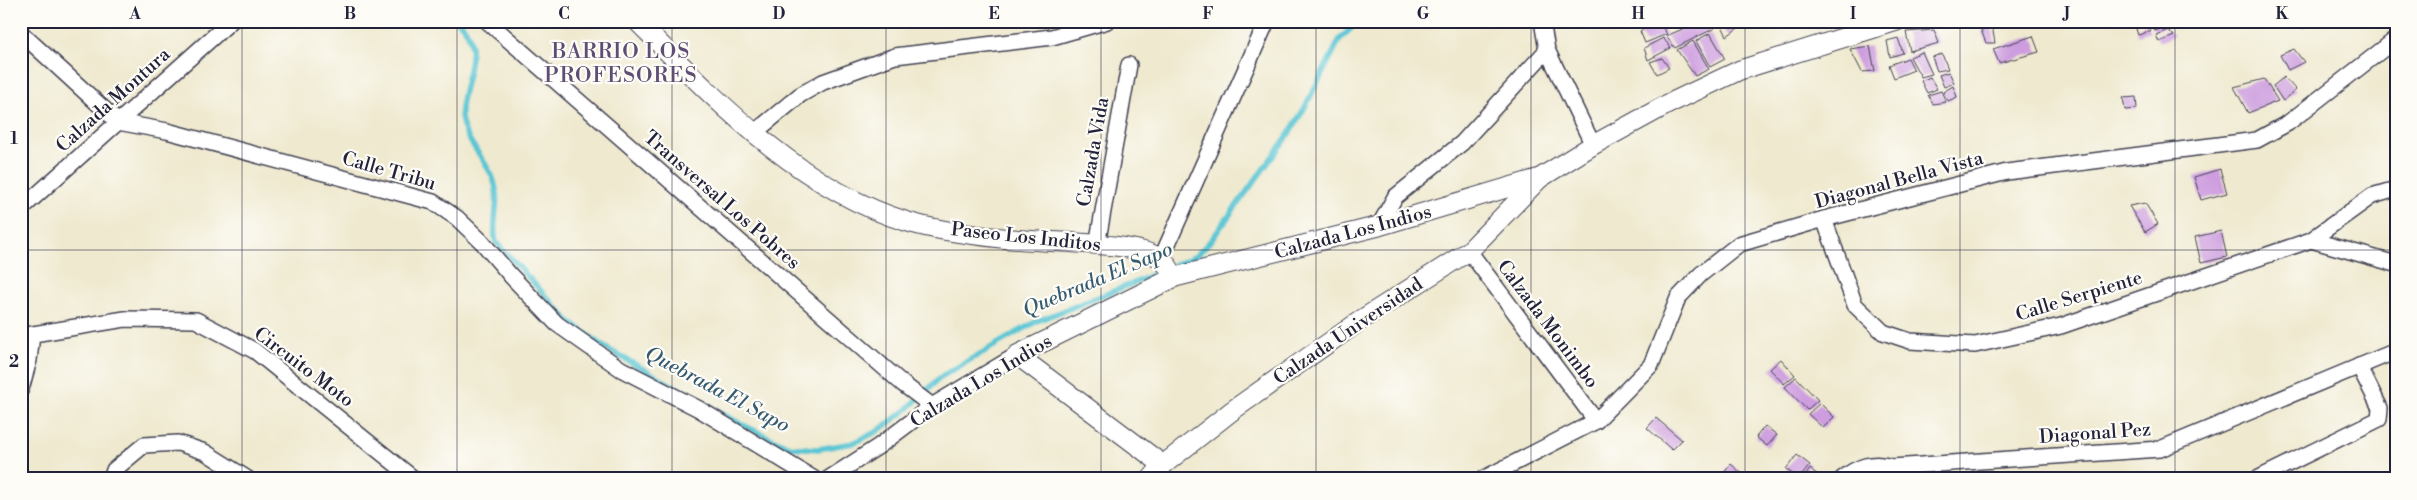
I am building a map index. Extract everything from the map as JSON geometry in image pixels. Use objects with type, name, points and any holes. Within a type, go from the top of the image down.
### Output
[{"type":"street","name":"Calzada Montura","points":[[21,209],[231,21]]},
{"type":"street","name":"Transversal Los Pobres","points":[[487,21],[928,403]]},
{"type":"street","name":"Paseo Los Inditos","points":[[637,21],[716,100],[754,133],[834,191],[871,209],[909,222],[1001,238],[1132,248],[1161,259]]},
{"type":"street","points":[[754,133],[800,95],[823,82],[895,56],[1052,37],[1107,21]]},
{"type":"street","points":[[1175,277],[1161,259],[1267,21]]},
{"type":"street","points":[[1542,21],[1548,50],[1593,144]]},
{"type":"street","name":"Calzada Los Indios","points":[[828,479],[879,446],[928,403],[1016,354],[1175,277],[1379,226],[1540,178],[1593,144],[1668,104],[1740,70],[1897,21]]},
{"type":"street","points":[[21,33],[118,122]]},
{"type":"street","name":"Diagonal Bella Vista","points":[[1483,479],[1596,421],[1651,365],[1678,298],[1701,274],[1739,244],[2006,172],[2257,140],[2288,123],[2396,39]]},
{"type":"street","points":[[1379,226],[1395,197],[1462,144],[1548,50]]},
{"type":"street","name":"Calzada Vida","points":[[1097,246],[1129,65]]},
{"type":"street","name":"Calle Tribu","points":[[118,122],[167,130],[433,202],[457,218],[482,242],[556,324],[621,369],[698,410],[814,479]]},
{"type":"street","name":"Calzada Universidad","points":[[1157,472],[1233,410],[1349,329],[1469,251],[1540,178]]},
{"type":"street","name":"Calle Serpiente","points":[[1824,220],[1855,305],[1883,332],[1910,341],[1975,345],[2061,326],[2311,240],[2372,196],[2396,189]]},
{"type":"street","points":[[2311,240],[2396,264]]},
{"type":"street","name":"Calzada Monimbo","points":[[1469,251],[1596,421]]},
{"type":"street","name":"Circuito Moto","points":[[21,389],[29,360],[27,335],[125,320],[196,320],[255,351],[414,479]]},
{"type":"street","name":"Diagonal Pez","points":[[1842,479],[1853,470],[1873,463],[1894,473],[2160,449],[2396,351]]},
{"type":"street","points":[[1016,354],[1157,472]]},
{"type":"street","points":[[2257,479],[2379,420],[2380,408],[2359,366]]},
{"type":"street","points":[[111,479],[114,470],[144,445],[178,444],[205,452],[248,479]]},
{"type":"building","points":[[1658,21],[1667,34],[1645,43],[1640,31]]},
{"type":"building","points":[[1673,21],[1692,21],[1676,28]]},
{"type":"building","points":[[1702,21],[1711,21],[1715,28],[1675,48],[1666,36]]},
{"type":"building","points":[[1733,21],[1738,28],[1727,36],[1722,26]]},
{"type":"building","points":[[1811,21],[1831,21],[1832,24],[1814,29]]},
{"type":"building","points":[[2166,21],[2168,26],[2155,31],[2152,25]]},
{"type":"building","points":[[2298,21],[2317,21],[2302,28]]},
{"type":"building","points":[[2146,23],[2151,31],[2138,35],[2136,29]]},
{"type":"building","points":[[1992,26],[1995,43],[1986,43],[1981,30]]},
{"type":"building","points":[[1934,30],[1939,43],[1910,51],[1906,32]]},
{"type":"building","points":[[2168,30],[2174,36],[2159,42],[2156,35]]},
{"type":"building","points":[[1710,33],[1725,59],[1710,67],[1696,41]]},
{"type":"building","points":[[2033,36],[2039,52],[1999,63],[1993,49]]},
{"type":"building","points":[[1663,38],[1671,48],[1648,60],[1644,48]]},
{"type":"building","points":[[1898,38],[1903,53],[1890,57],[1887,41]]},
{"type":"building","points":[[1693,41],[1709,69],[1695,76],[1677,50]]},
{"type":"building","points":[[1870,46],[1875,71],[1862,72],[1850,49]]},
{"type":"building","points":[[2294,49],[2304,62],[2288,70],[2280,55]]},
{"type":"building","points":[[1922,52],[1932,74],[1921,77],[1910,57]]},
{"type":"building","points":[[1942,54],[1948,69],[1937,71],[1932,57]]},
{"type":"building","points":[[1662,58],[1669,68],[1657,74],[1650,62]]},
{"type":"building","points":[[1908,58],[1914,70],[1894,78],[1889,65]]},
{"type":"building","points":[[1949,72],[1954,83],[1944,87],[1939,75]]},
{"type":"building","points":[[1930,77],[1937,89],[1927,93],[1921,81]]},
{"type":"building","points":[[2284,77],[2296,90],[2283,101],[2273,86]]},
{"type":"building","points":[[2264,79],[2278,101],[2248,113],[2234,87]]},
{"type":"building","points":[[1953,86],[1957,97],[1948,101],[1943,92]]},
{"type":"building","points":[[1941,91],[1946,102],[1933,104],[1928,95]]},
{"type":"building","points":[[2136,97],[2137,109],[2125,110],[2123,98]]},
{"type":"building","points":[[2220,169],[2227,193],[2201,200],[2194,177]]},
{"type":"building","points":[[2145,203],[2158,224],[2145,232],[2129,206]]},
{"type":"building","points":[[2221,231],[2227,257],[2201,263],[2195,237]]},
{"type":"building","points":[[1781,359],[1795,375],[1784,384],[1770,369]]},
{"type":"building","points":[[1796,377],[1818,400],[1807,410],[1785,387]]},
{"type":"building","points":[[1820,403],[1834,417],[1823,428],[1808,414]]},
{"type":"building","points":[[1656,418],[1682,440],[1672,450],[1647,428]]},
{"type":"building","points":[[1765,426],[1777,435],[1767,446],[1756,437]]},
{"type":"building","points":[[1797,455],[1810,465],[1799,479],[1786,469]]},
{"type":"building","points":[[1731,464],[1741,473],[1736,479],[1719,479]]},
{"type":"building","points":[[1810,469],[1821,477],[1820,479],[1803,479]]},
{"type":"waterway","name":"Quebrada El Sapo","points":[[458,21],[466,30],[470,40],[471,51],[461,119],[468,138],[485,163],[494,181],[497,196],[496,242],[568,320],[604,347],[739,423],[789,447],[818,449],[853,443],[876,432],[905,411],[942,376],[1037,321],[1134,283],[1196,256],[1212,239],[1287,137],[1304,109],[1340,39],[1359,21]]},
{"type":"waterway","name":"Quebrada El Sapo","points":[[1471,21],[1478,21]]},
{"type":"district","name":"BARRIO LOS PROFESORES","points":[[621,64]]}]
